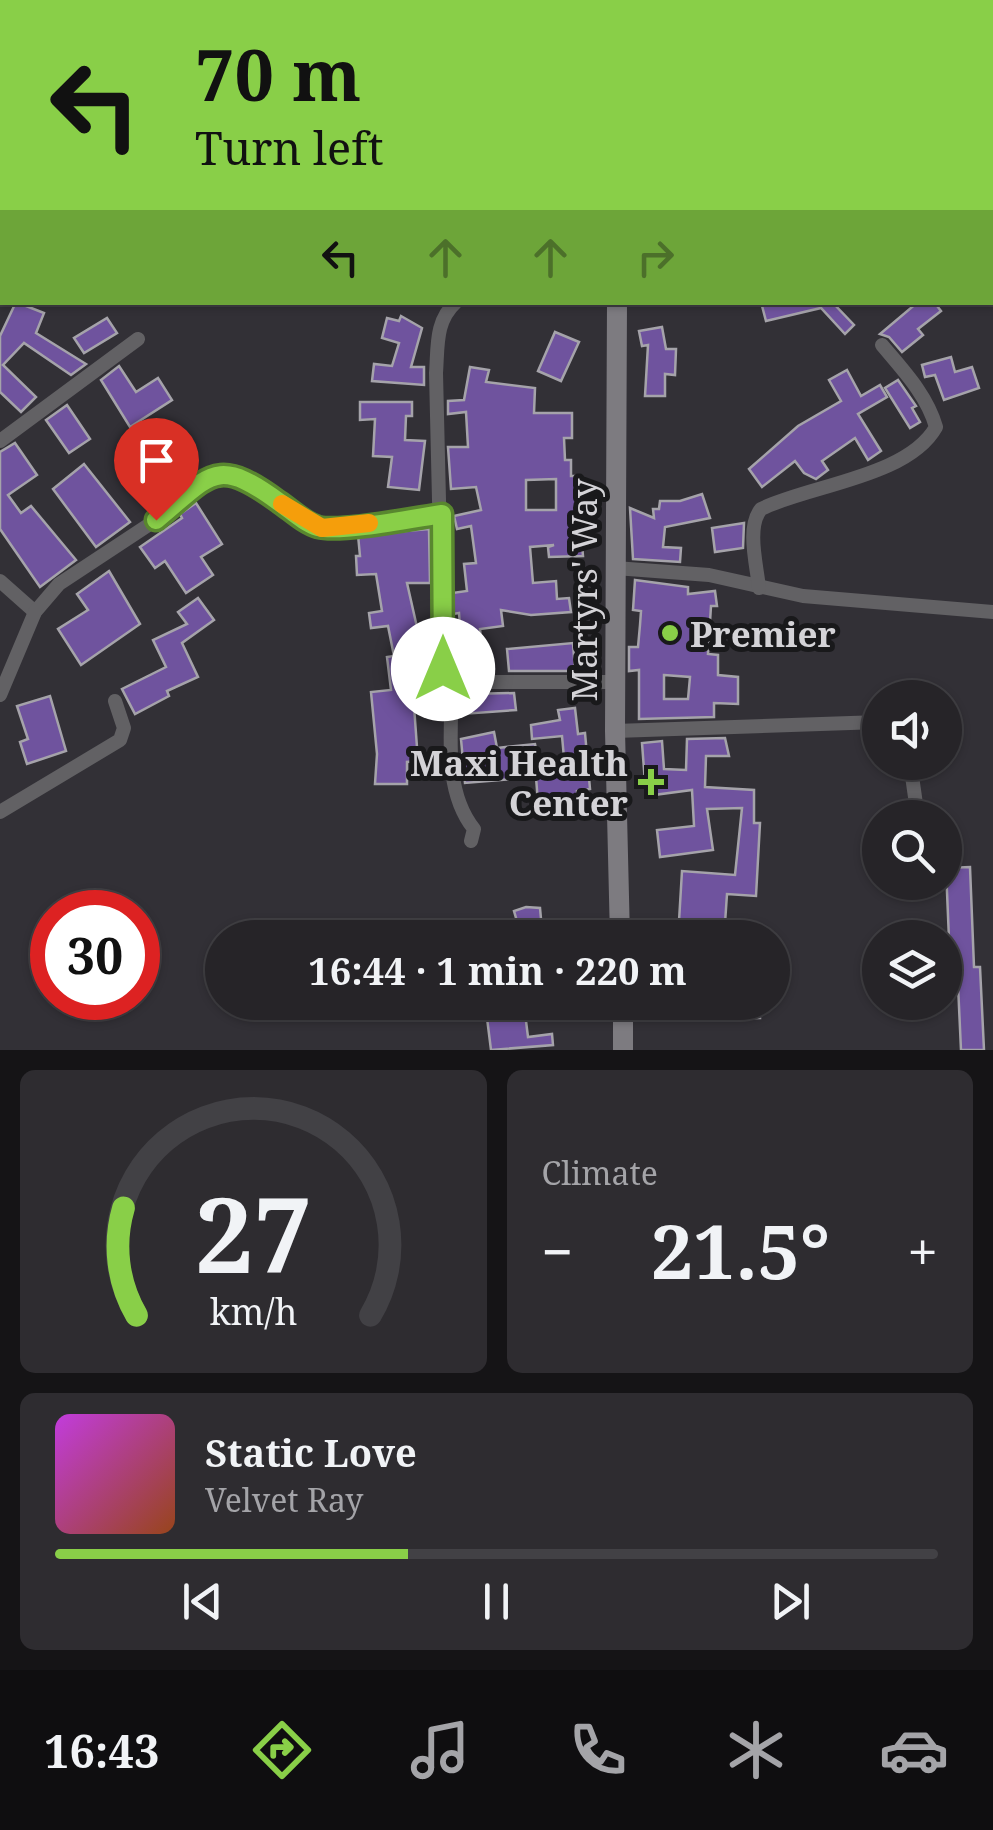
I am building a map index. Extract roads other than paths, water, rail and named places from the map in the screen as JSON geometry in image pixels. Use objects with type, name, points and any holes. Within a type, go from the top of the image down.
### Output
[{"type":"main road","name":"Martyrs' Way","points":[[617,305],[615,731],[620,920]]},
{"type":"main road","points":[[617,1049],[620,1020]]},
{"type":"street","points":[[453,305],[445,312],[439,331],[443,669],[452,680],[452,777],[463,815],[474,829],[471,841]]},
{"type":"street","points":[[0,441],[138,340]]},
{"type":"street","points":[[760,588],[754,516],[761,508],[894,463],[916,451],[936,428],[931,411],[913,382],[882,344]]},
{"type":"street","points":[[0,696],[36,612],[59,584],[156,520],[204,481],[221,473],[243,476],[322,528],[442,514]]},
{"type":"street","points":[[615,568],[710,575],[760,588],[858,602],[993,612]]},
{"type":"street","points":[[0,581],[36,612]]},
{"type":"street","points":[[452,680],[615,682]]},
{"type":"street","points":[[0,812],[120,740],[124,728],[115,701]]},
{"type":"street","points":[[615,731],[862,723]]},
{"type":"place","name":"Premier","points":[[670,633]]},
{"type":"place","name":"Maxi Health Center","points":[[651,782]]}]
